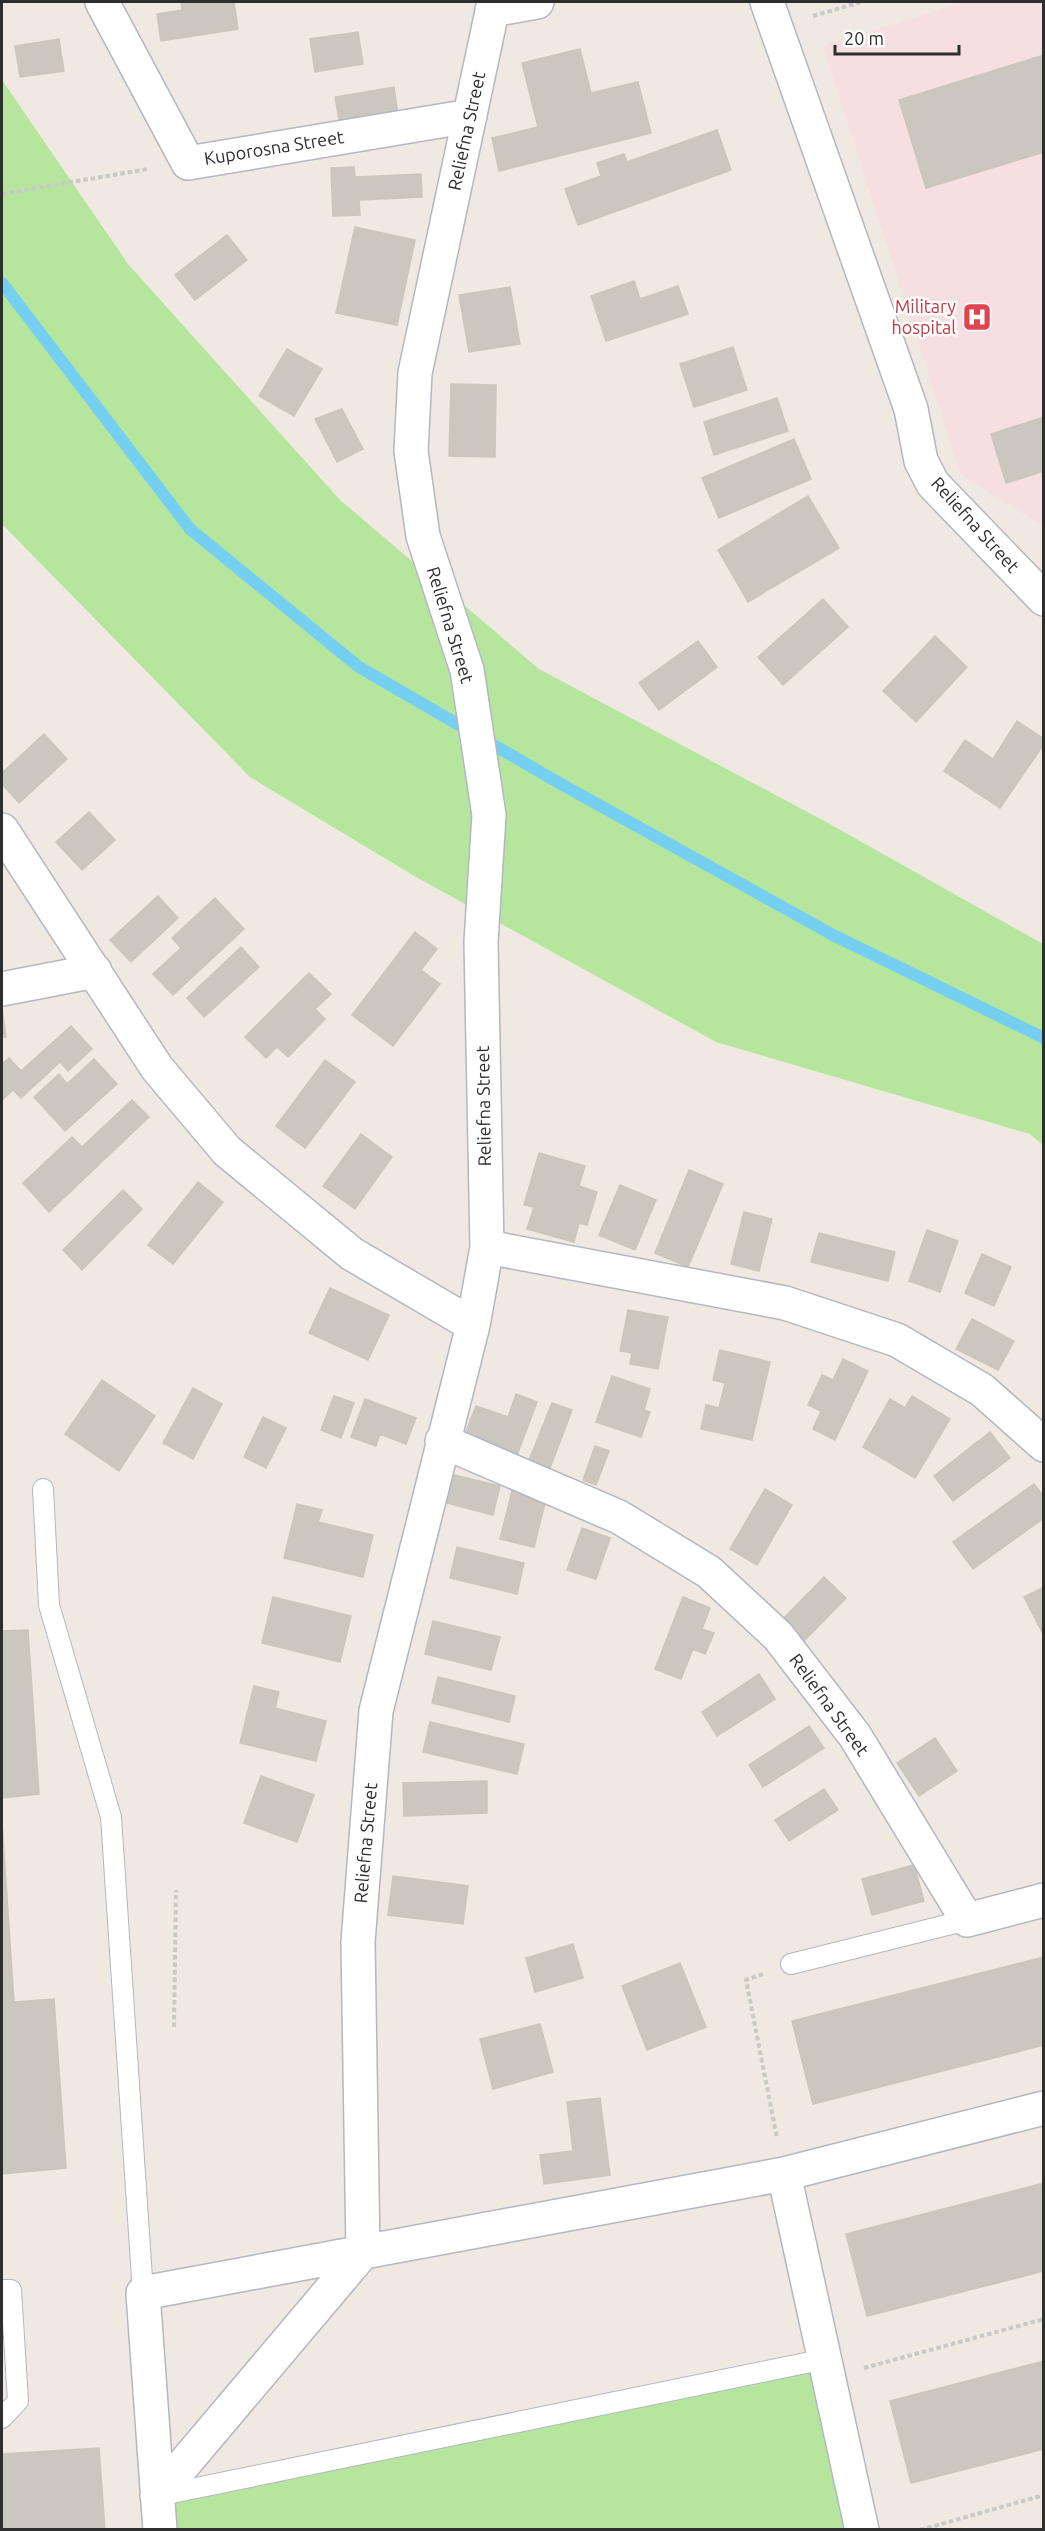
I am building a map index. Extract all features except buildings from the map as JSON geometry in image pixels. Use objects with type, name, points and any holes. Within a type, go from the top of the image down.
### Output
[{"type":"street","name":"Kuporosna Street","points":[[102,2],[188,163],[470,116]]},
{"type":"street","points":[[493,6],[537,2]]},
{"type":"street","name":"Reliefna Street","points":[[363,2252],[358,1942],[376,1711],[473,1325],[487,1247],[481,942],[489,815],[467,670],[423,536],[411,451],[415,374],[493,6]]},
{"type":"street","name":"Reliefna Street","points":[[771,15],[911,409],[921,461],[933,484],[1044,599]]},
{"type":"street","points":[[2,830],[157,1068],[227,1151],[352,1254],[473,1325]]},
{"type":"street","points":[[2,989],[95,971]]},
{"type":"street","points":[[487,1247],[785,1304],[897,1340],[981,1390],[1044,1445]]},
{"type":"street","name":"Reliefna Street","points":[[442,1441],[619,1517],[709,1572],[778,1636],[855,1736],[967,1920]]},
{"type":"street","points":[[967,1920],[1044,1900]]},
{"type":"street","points":[[160,2529],[143,2293],[784,2174],[1044,2108]]},
{"type":"street","points":[[784,2174],[862,2529]]},
{"type":"street","points":[[157,2496],[363,2252]]},
{"type":"lane","points":[[43,1490],[49,1605],[111,1817],[143,2293]]},
{"type":"lane","points":[[791,1964],[967,1920]]},
{"type":"lane","points":[[2,2290],[11,2290],[18,2401],[2,2418]]},
{"type":"lane","points":[[157,2496],[827,2368]]},
{"type":"path","points":[[771,15],[861,2]]},
{"type":"path","points":[[2,194],[188,163]]},
{"type":"path","points":[[174,2027],[176,1890]]},
{"type":"path","points":[[784,2174],[746,1980],[791,1964]]},
{"type":"path","points":[[827,2368],[1044,2319]]},
{"type":"path","points":[[920,2529],[1044,2495]]},
{"type":"shaded area","name":"Military hospital","points":[[965,2],[1043,2],[1043,526],[961,475],[823,46]]},
{"type":"green space","points":[[2,80],[128,264],[340,500],[539,669],[828,823],[1043,944],[1043,1145],[1030,1134],[716,1042],[416,877],[250,777],[2,524]]},
{"type":"green space","points":[[818,2370],[852,2529],[169,2530],[167,2503]]},
{"type":"waterway","points":[[2,283],[190,529],[359,667],[561,784],[833,935],[1044,1038]]},
{"type":"place","name":"Military hospital","points":[[977,317]]}]
